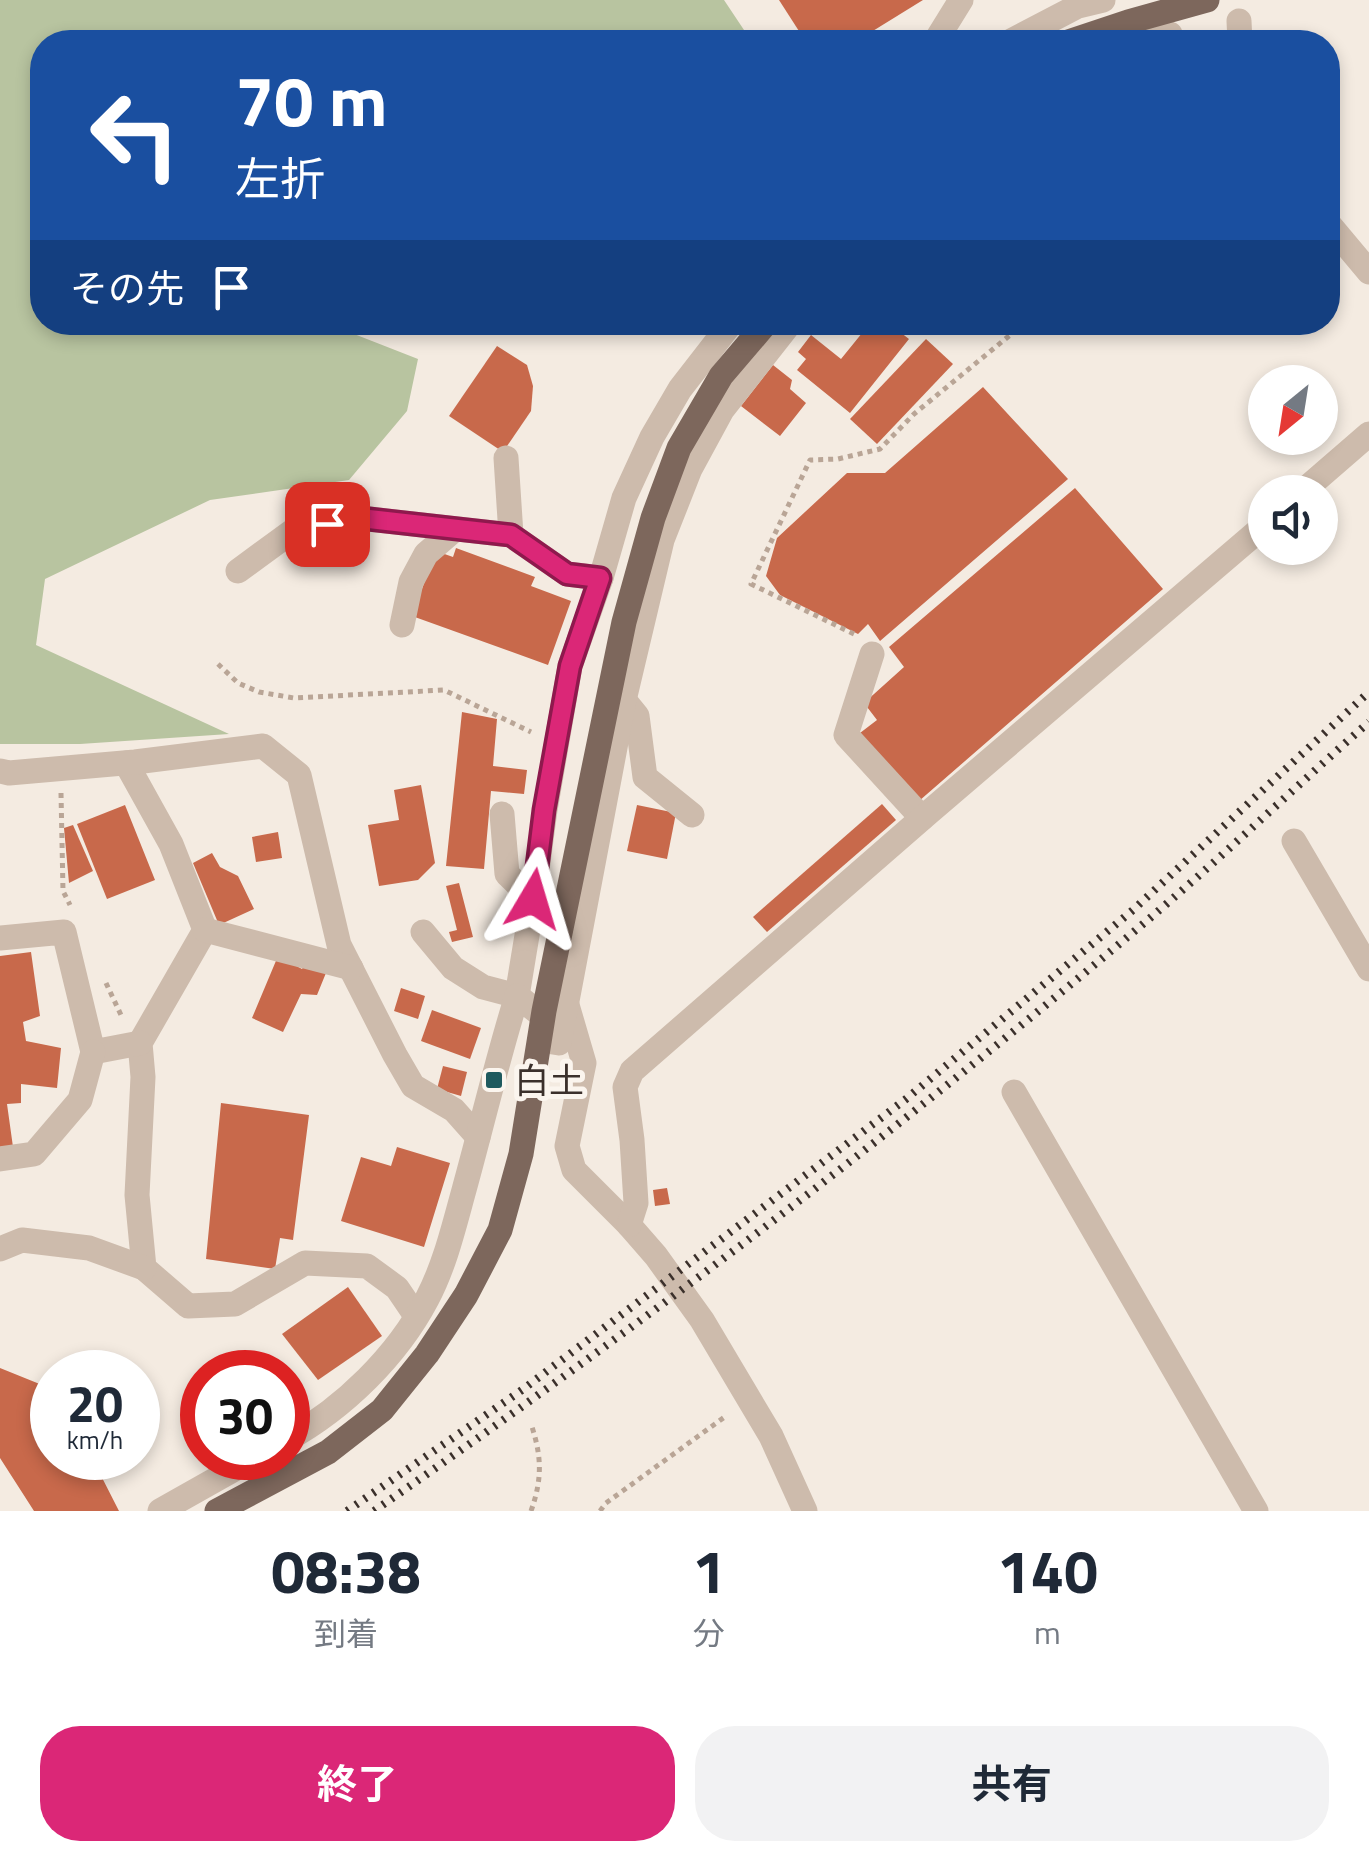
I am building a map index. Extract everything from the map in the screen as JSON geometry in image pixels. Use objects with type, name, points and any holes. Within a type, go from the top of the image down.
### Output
[{"type":"main road","points":[[1104,30],[1207,0]]},
{"type":"main road","points":[[217,1511],[328,1452],[382,1410],[427,1354],[466,1296],[500,1230],[521,1154],[542,1028],[624,622],[653,518],[679,448],[721,376],[755,335]]},
{"type":"street","points":[[943,30],[962,0]]},
{"type":"street","points":[[1032,30],[1078,6],[1103,0]]},
{"type":"street","points":[[1340,237],[1369,272]]},
{"type":"street","points":[[310,1426],[353,1392],[398,1346],[428,1297],[450,1241],[518,996],[544,810],[570,666],[624,498],[680,389],[722,335]]},
{"type":"street","points":[[424,932],[454,968],[482,988],[518,996],[559,1043],[624,700],[662,540],[690,469],[722,410],[781,335]]},
{"type":"street","points":[[1322,475],[1369,434]]},
{"type":"street","points":[[506,458],[511,535]]},
{"type":"street","points":[[238,571],[294,530],[360,518],[511,535],[567,574],[600,578]]},
{"type":"street","points":[[402,625],[411,582],[426,554],[455,529]]},
{"type":"street","points":[[629,1225],[636,1203],[625,1087],[632,1072],[1248,540]]},
{"type":"street","points":[[872,654],[846,734],[922,818]]},
{"type":"street","points":[[624,700],[636,716],[645,777],[692,815]]},
{"type":"street","points":[[0,771],[9,774],[60,770],[263,746],[281,758],[299,775],[339,945],[394,1056],[413,1086],[454,1110],[478,1137]]},
{"type":"street","points":[[126,763],[171,844],[205,930]]},
{"type":"street","points":[[502,814],[507,874],[533,899]]},
{"type":"street","points":[[1294,842],[1369,969]]},
{"type":"street","points":[[205,930],[351,968]]},
{"type":"street","points":[[144,1268],[137,1195],[143,1077],[140,1042],[205,930]]},
{"type":"street","points":[[0,938],[64,932],[93,1052],[80,1100],[34,1154],[0,1159]]},
{"type":"street","points":[[566,1003],[584,1064],[567,1146],[574,1170],[629,1225],[702,1320],[771,1436],[805,1511]]},
{"type":"street","points":[[93,1052],[140,1042]]},
{"type":"street","points":[[1014,1092],[1256,1511]]},
{"type":"street","points":[[0,1249],[22,1240],[89,1248],[144,1268],[188,1306],[235,1304],[305,1263],[367,1266],[398,1288],[416,1316]]},
{"type":"street","points":[[160,1511],[215,1480]]},
{"type":"path","points":[[872,654],[862,638],[751,584],[810,460],[838,459],[880,449],[914,414],[1010,335]]},
{"type":"path","points":[[218,664],[248,688],[294,698],[444,690],[556,744]]},
{"type":"path","points":[[60,770],[64,891]]},
{"type":"path","points":[[600,1511],[694,1437],[750,1400]]},
{"type":"path","points":[[531,1511],[540,1488],[540,1450],[532,1426]]},
{"type":"green space","points":[[0,0],[724,0],[744,30],[30,30],[30,335],[357,335],[418,359],[407,411],[349,480],[210,500],[45,579],[36,645],[229,734],[80,744],[0,744]]},
{"type":"building","points":[[779,0],[923,0],[874,30],[798,30]]},
{"type":"building","points":[[811,335],[841,359],[860,335],[904,335],[909,339],[850,413],[797,370],[806,359],[798,352]]},
{"type":"building","points":[[926,339],[953,364],[877,444],[850,419]]},
{"type":"building","points":[[497,346],[527,365],[533,386],[531,411],[503,452],[449,416]]},
{"type":"building","points":[[773,365],[792,380],[790,389],[806,403],[780,436],[741,406]]},
{"type":"building","points":[[983,387],[1068,479],[880,641],[868,624],[858,634],[780,595],[766,576],[777,538],[847,473],[885,473]]},
{"type":"building","points":[[1075,488],[1163,589],[919,801],[860,733],[877,720],[864,703],[904,667],[889,647]]},
{"type":"building","points":[[456,548],[535,577],[531,586],[571,601],[548,665],[412,616],[436,551],[453,557]]},
{"type":"building","points":[[462,712],[497,719],[493,766],[527,770],[524,794],[491,791],[484,869],[446,866]]},
{"type":"building","points":[[421,785],[435,863],[418,880],[379,886],[368,825],[399,820],[394,790]]},
{"type":"building","points":[[882,804],[896,820],[767,932],[753,917]]},
{"type":"building","points":[[125,805],[155,880],[107,899],[77,824]]},
{"type":"building","points":[[637,805],[676,813],[667,859],[627,851]]},
{"type":"building","points":[[73,825],[93,871],[69,883],[64,828]]},
{"type":"building","points":[[278,832],[282,858],[256,862],[252,837]]},
{"type":"building","points":[[212,853],[220,867],[238,876],[254,909],[219,925],[193,863]]},
{"type":"building","points":[[459,883],[473,937],[452,942],[449,932],[457,930],[446,886]]},
{"type":"building","points":[[31,952],[40,1016],[23,1022],[26,1041],[61,1048],[57,1088],[21,1084],[21,1103],[7,1104],[13,1147],[0,1149],[0,956]]},
{"type":"building","points":[[278,956],[302,969],[308,959],[328,968],[317,995],[301,994],[283,1032],[252,1018]]},
{"type":"building","points":[[401,988],[425,996],[418,1019],[394,1011]]},
{"type":"building","points":[[432,1010],[481,1028],[470,1059],[421,1041]]},
{"type":"building","points":[[443,1066],[467,1072],[461,1096],[437,1089]]},
{"type":"building","points":[[221,1103],[309,1115],[293,1240],[280,1238],[275,1269],[206,1259]]},
{"type":"building","points":[[397,1147],[450,1163],[424,1247],[341,1221],[361,1157],[391,1166]]},
{"type":"building","points":[[667,1188],[670,1204],[655,1206],[653,1190]]},
{"type":"building","points":[[348,1287],[382,1336],[318,1380],[310,1370],[310,1350],[295,1350],[282,1334]]},
{"type":"building","points":[[0,1368],[30,1380],[30,1480],[103,1480],[119,1511],[34,1511],[0,1458]]},
{"type":"railway","points":[[347,1511],[522,1390],[906,1099],[1133,910],[1369,692]]},
{"type":"railway","points":[[374,1511],[669,1299],[956,1078],[1172,899],[1369,722]]},
{"type":"place","name":"白土","points":[[494,1080]]},
{"type":"route","points":[[327,524],[360,518],[511,535],[567,574],[600,578],[570,666],[544,810],[533,899]]}]
